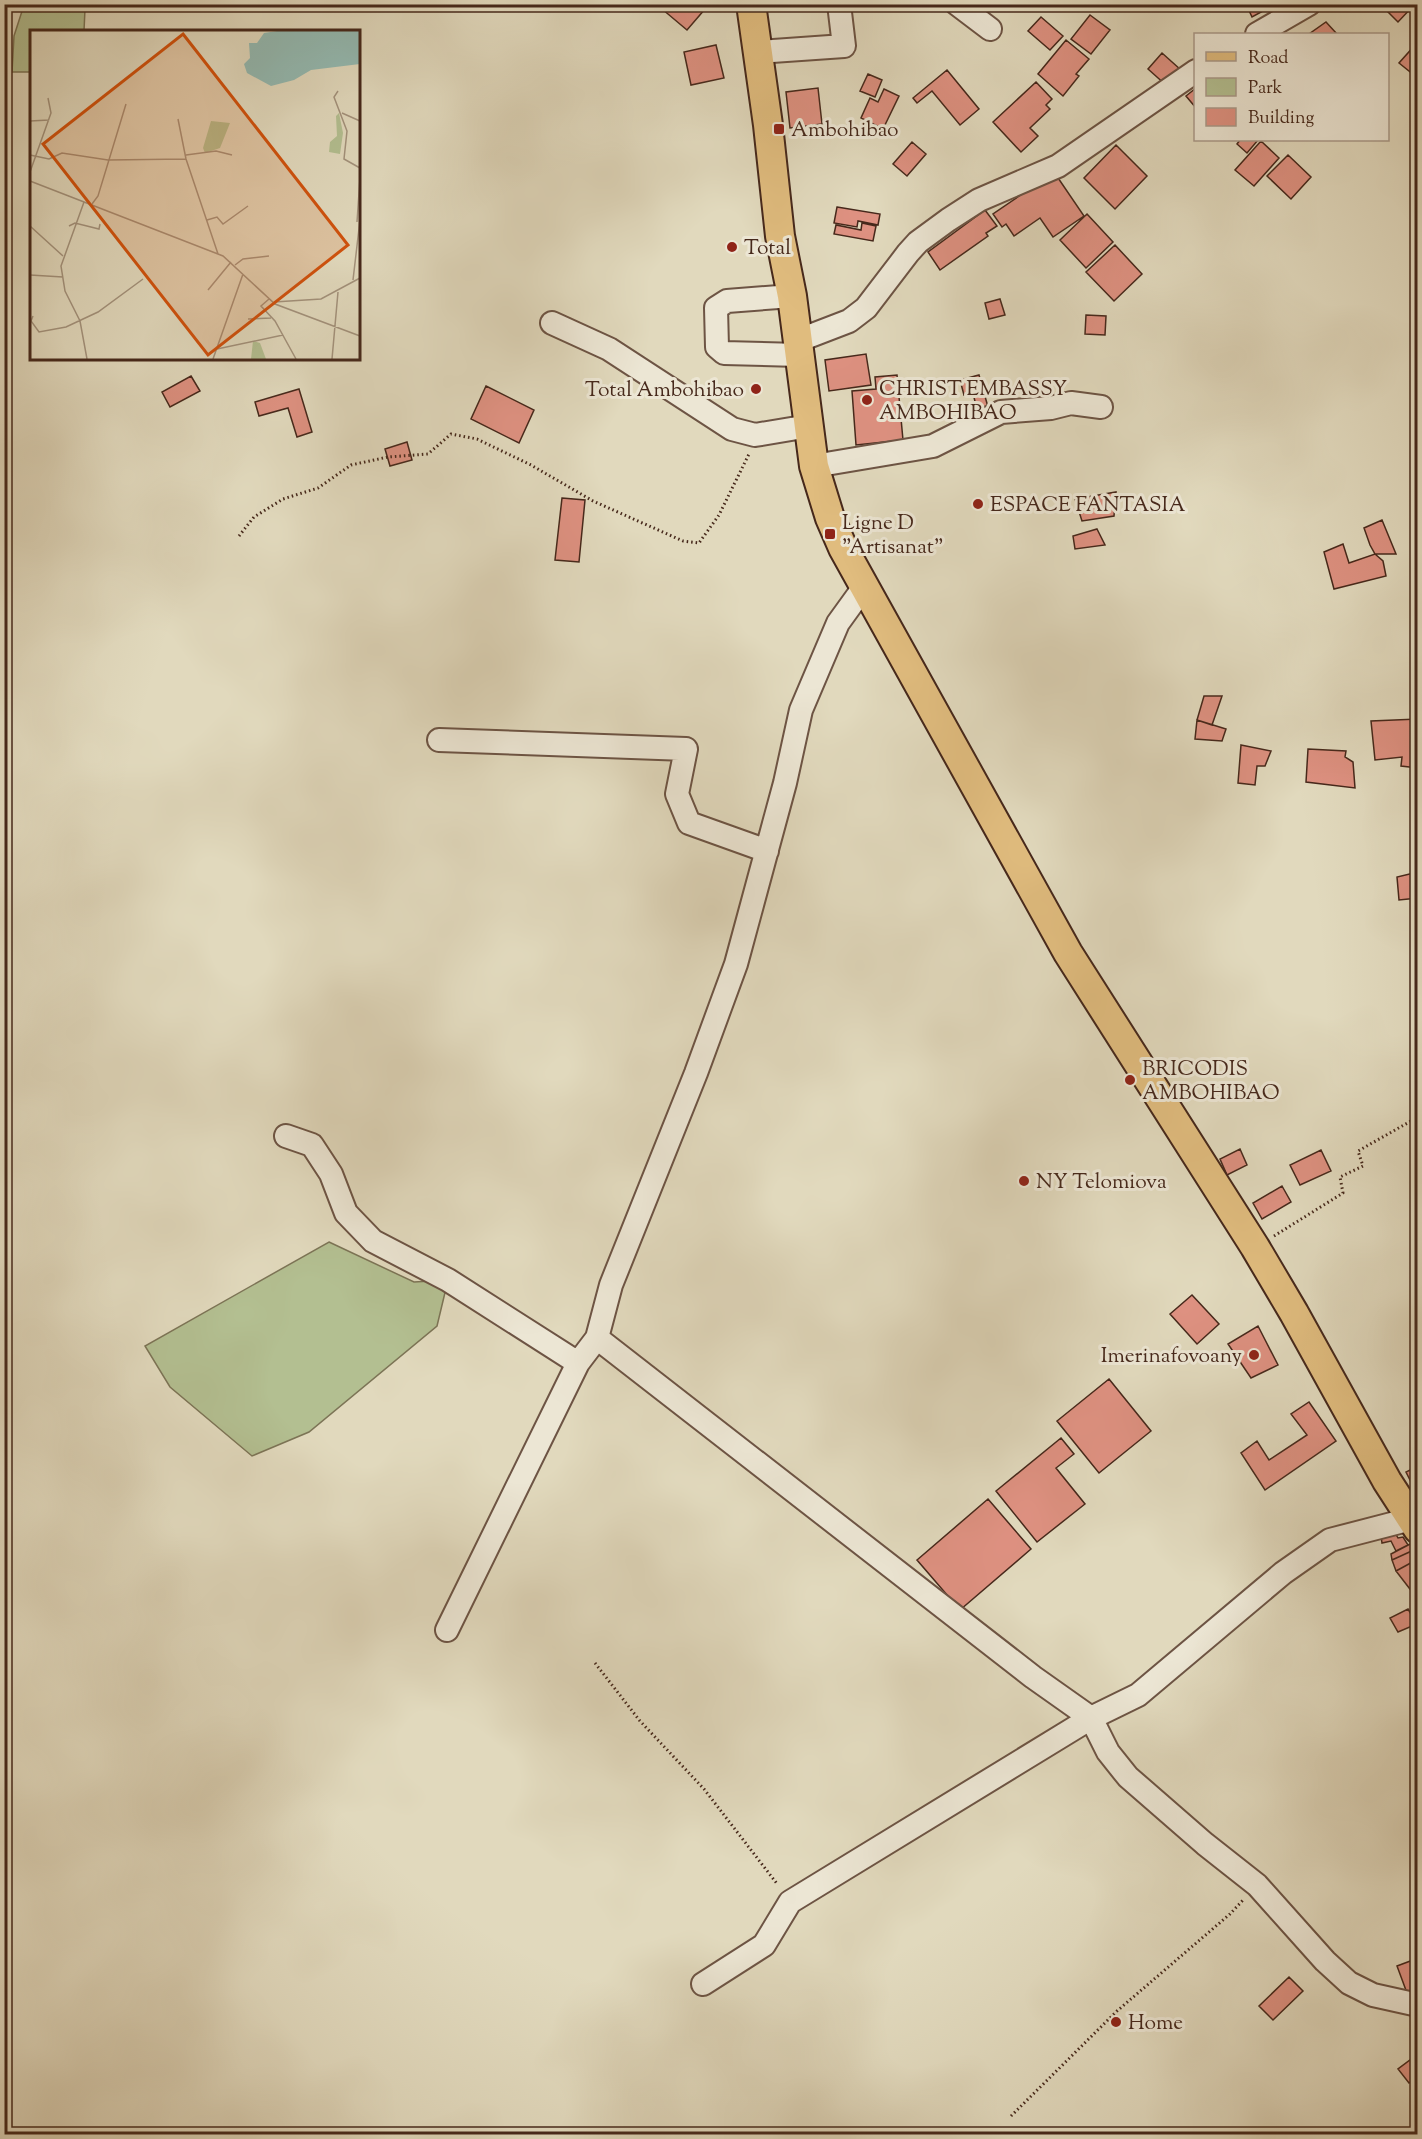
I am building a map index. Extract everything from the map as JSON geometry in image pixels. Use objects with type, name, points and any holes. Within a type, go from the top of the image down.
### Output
[{"type":"main road","points":[[750,6],[758,52],[780,236],[792,296],[813,466],[830,518],[843,548],[1068,953],[1255,1248],[1414,1524]]},
{"type":"street","points":[[758,52],[844,46],[839,4]]},
{"type":"street","points":[[957,4],[990,29]]},
{"type":"street","points":[[1259,33],[1309,4]]},
{"type":"street","points":[[792,296],[727,301],[720,304],[716,308],[717,347],[724,353],[798,348],[849,321],[866,308],[918,242],[948,220],[979,200],[1058,166],[1194,71]]},
{"type":"street","points":[[552,323],[609,349],[732,429],[755,435],[809,426]]},
{"type":"street","points":[[813,466],[933,446],[1001,412],[1051,408],[1071,403],[1101,407]]},
{"type":"street","points":[[447,1630],[578,1363],[597,1338],[611,1285],[696,1073],[736,964],[785,783],[801,710],[838,623],[864,587]]},
{"type":"street","points":[[439,740],[686,749],[677,794],[689,822],[767,851]]},
{"type":"street","points":[[286,1136],[312,1145],[331,1174],[346,1213],[373,1241],[448,1280],[578,1363]]},
{"type":"street","points":[[597,1338],[1033,1677],[1091,1718],[1108,1752],[1128,1777],[1205,1844],[1257,1885],[1349,1983],[1373,1995],[1418,2006]]},
{"type":"street","points":[[703,1984],[764,1945],[790,1902],[1091,1718],[1138,1695],[1283,1573],[1330,1540],[1414,1524]]},
{"type":"path","points":[[239,536],[254,517],[283,499],[318,488],[351,465],[388,457],[428,454],[451,434],[477,439],[531,465],[593,501],[683,541],[699,543],[719,515],[748,458],[755,435]]},
{"type":"path","points":[[1255,1248],[1343,1193],[1340,1177],[1363,1166],[1358,1151],[1411,1121],[1418,1136]]},
{"type":"path","points":[[595,1663],[640,1721],[704,1789],[790,1902]]},
{"type":"path","points":[[1011,2116],[1117,2011],[1230,1914],[1257,1885]]},
{"type":"green space","points":[[24,5],[85,9],[84,30],[30,30],[30,72],[12,72],[14,36]]},
{"type":"green space","points":[[329,1242],[414,1282],[448,1280],[437,1326],[309,1432],[252,1456],[170,1387],[145,1346]]},
{"type":"building","points":[[666,4],[699,4],[705,9],[687,30],[662,9]]},
{"type":"building","points":[[1246,4],[1276,4],[1252,17]]},
{"type":"building","points":[[1380,4],[1415,4],[1398,22]]},
{"type":"building","points":[[1090,15],[1110,30],[1091,54],[1071,39]]},
{"type":"building","points":[[1041,17],[1063,36],[1050,50],[1028,31]]},
{"type":"building","points":[[1326,22],[1336,33],[1310,33]]},
{"type":"building","points":[[1066,40],[1089,59],[1076,74],[1079,76],[1063,96],[1038,74]]},
{"type":"building","points":[[1416,44],[1418,45],[1418,72],[1414,75],[1399,63]]},
{"type":"building","points":[[716,45],[724,78],[691,85],[684,52]]},
{"type":"building","points":[[1162,53],[1181,70],[1167,86],[1148,69]]},
{"type":"building","points":[[947,70],[979,109],[960,125],[932,91],[917,103],[913,98]]},
{"type":"building","points":[[868,74],[882,80],[875,97],[860,91]]},
{"type":"building","points":[[1036,82],[1052,99],[1046,105],[1050,109],[1030,128],[1038,136],[1021,152],[993,122]]},
{"type":"building","points":[[818,88],[822,124],[790,128],[786,92]]},
{"type":"building","points":[[884,89],[899,96],[883,129],[861,118],[870,98],[878,102]]},
{"type":"building","points":[[1194,90],[1194,106],[1186,96]]},
{"type":"building","points":[[1239,141],[1257,141],[1247,153],[1237,144]]},
{"type":"building","points":[[1261,141],[1279,158],[1254,186],[1235,170]]},
{"type":"building","points":[[912,142],[926,154],[907,176],[893,164]]},
{"type":"building","points":[[1116,145],[1147,176],[1115,209],[1084,178]]},
{"type":"building","points":[[1288,155],[1311,177],[1291,199],[1267,176]]},
{"type":"building","points":[[1054,172],[1084,216],[1053,237],[1040,218],[1014,236],[1006,224],[1002,227],[993,214]]},
{"type":"building","points":[[837,207],[880,214],[878,225],[858,221],[857,227],[834,223]]},
{"type":"building","points":[[985,210],[997,226],[986,233],[988,236],[940,270],[928,252]]},
{"type":"building","points":[[1087,214],[1113,242],[1086,268],[1060,240]]},
{"type":"building","points":[[862,223],[876,226],[873,241],[834,234],[836,225],[861,230]]},
{"type":"building","points":[[1115,245],[1142,274],[1114,301],[1086,272]]},
{"type":"building","points":[[1000,299],[1005,315],[989,319],[985,303]]},
{"type":"building","points":[[1086,315],[1106,316],[1105,335],[1085,334]]},
{"type":"building","points":[[866,354],[871,385],[829,391],[825,360]]},
{"type":"building","points":[[897,375],[903,440],[856,445],[852,391],[876,389],[875,377]]},
{"type":"building","points":[[979,375],[988,407],[977,410],[973,393],[964,395],[960,380]]},
{"type":"building","points":[[191,376],[200,391],[170,407],[162,392]]},
{"type":"building","points":[[486,386],[534,410],[519,443],[471,419]]},
{"type":"building","points":[[299,389],[312,432],[297,437],[288,408],[259,416],[255,402]]},
{"type":"building","points":[[407,442],[412,460],[390,466],[385,449]]},
{"type":"building","points":[[1116,492],[1114,516],[1082,521],[1075,499]]},
{"type":"building","points":[[562,498],[585,500],[579,562],[555,560]]},
{"type":"building","points":[[1382,520],[1396,554],[1375,554],[1370,545],[1364,528]]},
{"type":"building","points":[[1097,529],[1105,545],[1075,549],[1073,536]]},
{"type":"building","points":[[1343,544],[1349,563],[1375,554],[1383,561],[1386,576],[1334,589],[1324,552]]},
{"type":"building","points":[[1204,696],[1222,696],[1212,725],[1197,720]]},
{"type":"building","points":[[1418,719],[1418,768],[1401,766],[1402,757],[1375,760],[1371,721]]},
{"type":"building","points":[[1197,720],[1226,729],[1222,741],[1195,739]]},
{"type":"building","points":[[1241,745],[1271,751],[1265,766],[1257,766],[1255,785],[1238,783]]},
{"type":"building","points":[[1308,749],[1346,751],[1345,757],[1353,762],[1355,788],[1306,782]]},
{"type":"building","points":[[1418,872],[1418,898],[1399,900],[1397,877]]},
{"type":"building","points":[[1240,1149],[1247,1165],[1227,1175],[1220,1159]]},
{"type":"building","points":[[1321,1150],[1331,1171],[1300,1185],[1290,1165]]},
{"type":"building","points":[[1282,1186],[1291,1202],[1262,1219],[1253,1203]]},
{"type":"building","points":[[1192,1295],[1219,1324],[1197,1344],[1170,1314]]},
{"type":"building","name":"Imerinafovoany","points":[[1258,1326],[1278,1365],[1251,1378],[1228,1344]]},
{"type":"building","points":[[1109,1379],[1151,1431],[1099,1473],[1057,1421]]},
{"type":"building","points":[[1309,1402],[1336,1441],[1265,1490],[1241,1453],[1257,1441],[1269,1460],[1307,1435],[1291,1414]]},
{"type":"building","points":[[1061,1438],[1074,1454],[1056,1468],[1085,1504],[1037,1542],[996,1491]]},
{"type":"building","points":[[1418,1466],[1418,1481],[1412,1484],[1406,1472]]},
{"type":"building","points":[[988,1499],[1031,1549],[960,1610],[917,1560]]},
{"type":"building","points":[[1394,1531],[1398,1538],[1403,1537],[1408,1545],[1396,1551],[1391,1541],[1382,1543],[1381,1536]]},
{"type":"building","points":[[1412,1543],[1416,1549],[1392,1560],[1391,1554]]},
{"type":"building","points":[[1416,1549],[1418,1559],[1396,1571],[1392,1560]]},
{"type":"building","points":[[1418,1559],[1418,1591],[1413,1593],[1396,1571]]},
{"type":"building","points":[[1408,1609],[1417,1624],[1398,1632],[1390,1618]]},
{"type":"building","points":[[1413,1960],[1418,1972],[1418,1989],[1407,1993],[1397,1966]]},
{"type":"building","points":[[1289,1977],[1303,1991],[1273,2020],[1259,2006]]},
{"type":"building","points":[[1418,2054],[1418,2077],[1409,2083],[1398,2069]]},
{"type":"place","name":"Ambohibao","points":[[779,129]]},
{"type":"place","name":"Total","points":[[732,247]]},
{"type":"place","name":"Total Ambohibao","points":[[756,389]]},
{"type":"place","name":"CHRIST EMBASSY AMBOHIBAO","points":[[867,400]]},
{"type":"place","name":"ESPACE FANTASIA","points":[[978,504]]},
{"type":"place","name":"Ligne D \"Artisanat\"","points":[[830,534]]},
{"type":"place","name":"BRICODIS AMBOHIBAO","points":[[1130,1080]]},
{"type":"place","name":"NY Telomiova","points":[[1024,1181]]},
{"type":"place","name":"Imerinafovoany","points":[[1254,1355]]},
{"type":"place","name":"Home","points":[[1116,2022]]}]
